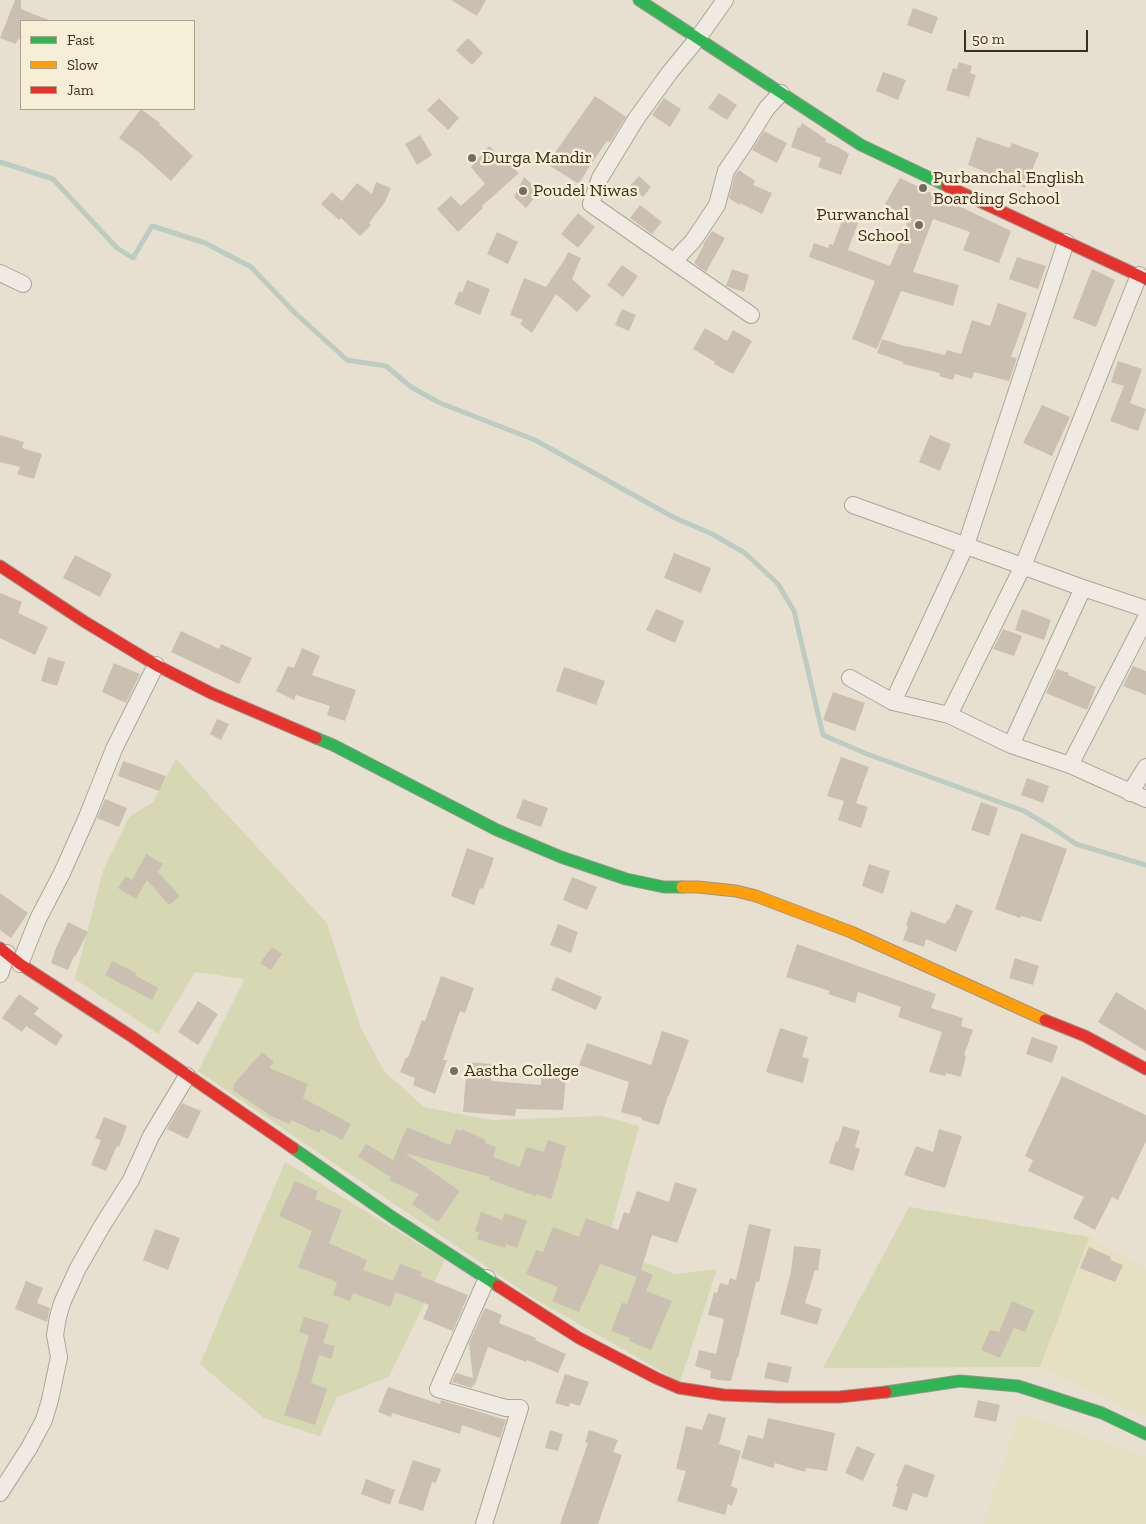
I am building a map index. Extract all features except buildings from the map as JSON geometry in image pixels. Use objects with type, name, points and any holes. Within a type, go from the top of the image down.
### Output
[{"type":"street","points":[[639,0],[861,145],[1142,277],[1023,566],[949,716]]},
{"type":"street","points":[[725,0],[636,119],[600,178],[591,204],[751,315]]},
{"type":"street","points":[[674,261],[692,241],[717,205],[726,171],[767,108],[781,93]]},
{"type":"street","points":[[893,702],[966,545],[1066,242]]},
{"type":"street","points":[[0,273],[23,284]]},
{"type":"street","points":[[853,505],[1146,609]]},
{"type":"street","points":[[0,566],[156,666],[211,693],[333,744],[473,818],[561,857],[626,879],[655,886],[698,887],[736,891],[756,896],[851,932],[1013,1006],[1085,1036],[1146,1069]]},
{"type":"street","points":[[1011,745],[1084,588]]},
{"type":"street","points":[[1070,765],[1146,618]]},
{"type":"street","points":[[20,964],[38,919],[73,849],[114,749],[156,666]]},
{"type":"street","points":[[850,678],[893,702],[949,716],[1011,745],[1070,765],[1146,799]]},
{"type":"street","points":[[1130,793],[1146,766]]},
{"type":"street","points":[[4,950],[20,964],[131,1036],[392,1217],[526,1305],[579,1338],[679,1388],[724,1395],[839,1397],[960,1381],[1018,1386],[1102,1413],[1146,1434]]},
{"type":"street","points":[[0,974],[4,950]]},
{"type":"street","points":[[0,1493],[29,1448],[44,1420],[59,1357],[55,1335],[62,1303],[102,1226],[131,1180],[151,1136],[187,1076]]},
{"type":"street","points":[[484,1524],[520,1408],[506,1408],[438,1389],[487,1278]]},
{"type":"shaded area","points":[[1089,1237],[1146,1269],[1146,1417],[1040,1367]]},
{"type":"shaded area","points":[[1020,1413],[1146,1457],[1146,1524],[983,1524]]},
{"type":"green space","points":[[176,759],[327,923],[360,1026],[384,1071],[424,1107],[492,1120],[603,1116],[639,1126],[606,1248],[675,1274],[717,1269],[680,1382],[530,1296],[198,1071],[245,979],[195,972],[158,1034],[75,979],[103,871],[129,817],[153,802]]},
{"type":"green space","points":[[285,1162],[445,1260],[389,1377],[337,1397],[320,1436],[264,1418],[200,1364]]},
{"type":"green space","points":[[909,1207],[1089,1237],[1040,1367],[823,1368]]},
{"type":"waterway","points":[[0,162],[53,179],[117,248],[133,258],[152,226],[205,243],[251,267],[295,313],[347,360],[386,366],[411,387],[440,403],[535,440],[673,517],[712,534],[745,553],[778,584],[794,611],[823,735],[867,754],[1024,811],[1076,844],[1146,865]]},
{"type":"traffic: fast","points":[[639,0],[861,145],[947,186]]},
{"type":"traffic: fast","points":[[316,738],[497,830],[561,857],[626,879],[664,887],[682,887]]},
{"type":"traffic: fast","points":[[293,1148],[392,1217],[498,1286]]},
{"type":"traffic: fast","points":[[886,1392],[960,1381],[1018,1386],[1102,1413],[1146,1434]]},
{"type":"traffic: slow","points":[[682,887],[736,891],[756,896],[851,932],[1045,1020]]},
{"type":"traffic: jam","points":[[947,186],[1146,279]]},
{"type":"traffic: jam","points":[[0,566],[85,622],[156,665],[211,693],[316,738]]},
{"type":"traffic: jam","points":[[0,948],[20,964],[131,1036],[293,1148]]},
{"type":"traffic: jam","points":[[1045,1020],[1085,1036],[1146,1069]]},
{"type":"traffic: jam","points":[[498,1286],[579,1338],[679,1388],[724,1395],[779,1397],[839,1397],[886,1392]]},
{"type":"place","name":"Durga Mandir","points":[[472,158]]},
{"type":"place","name":"Purbanchal English Boarding School","points":[[923,188]]},
{"type":"place","name":"Poudel Niwas","points":[[523,191]]},
{"type":"place","name":"Purwanchal School","points":[[919,225]]},
{"type":"place","name":"Aastha College","points":[[454,1071]]}]
